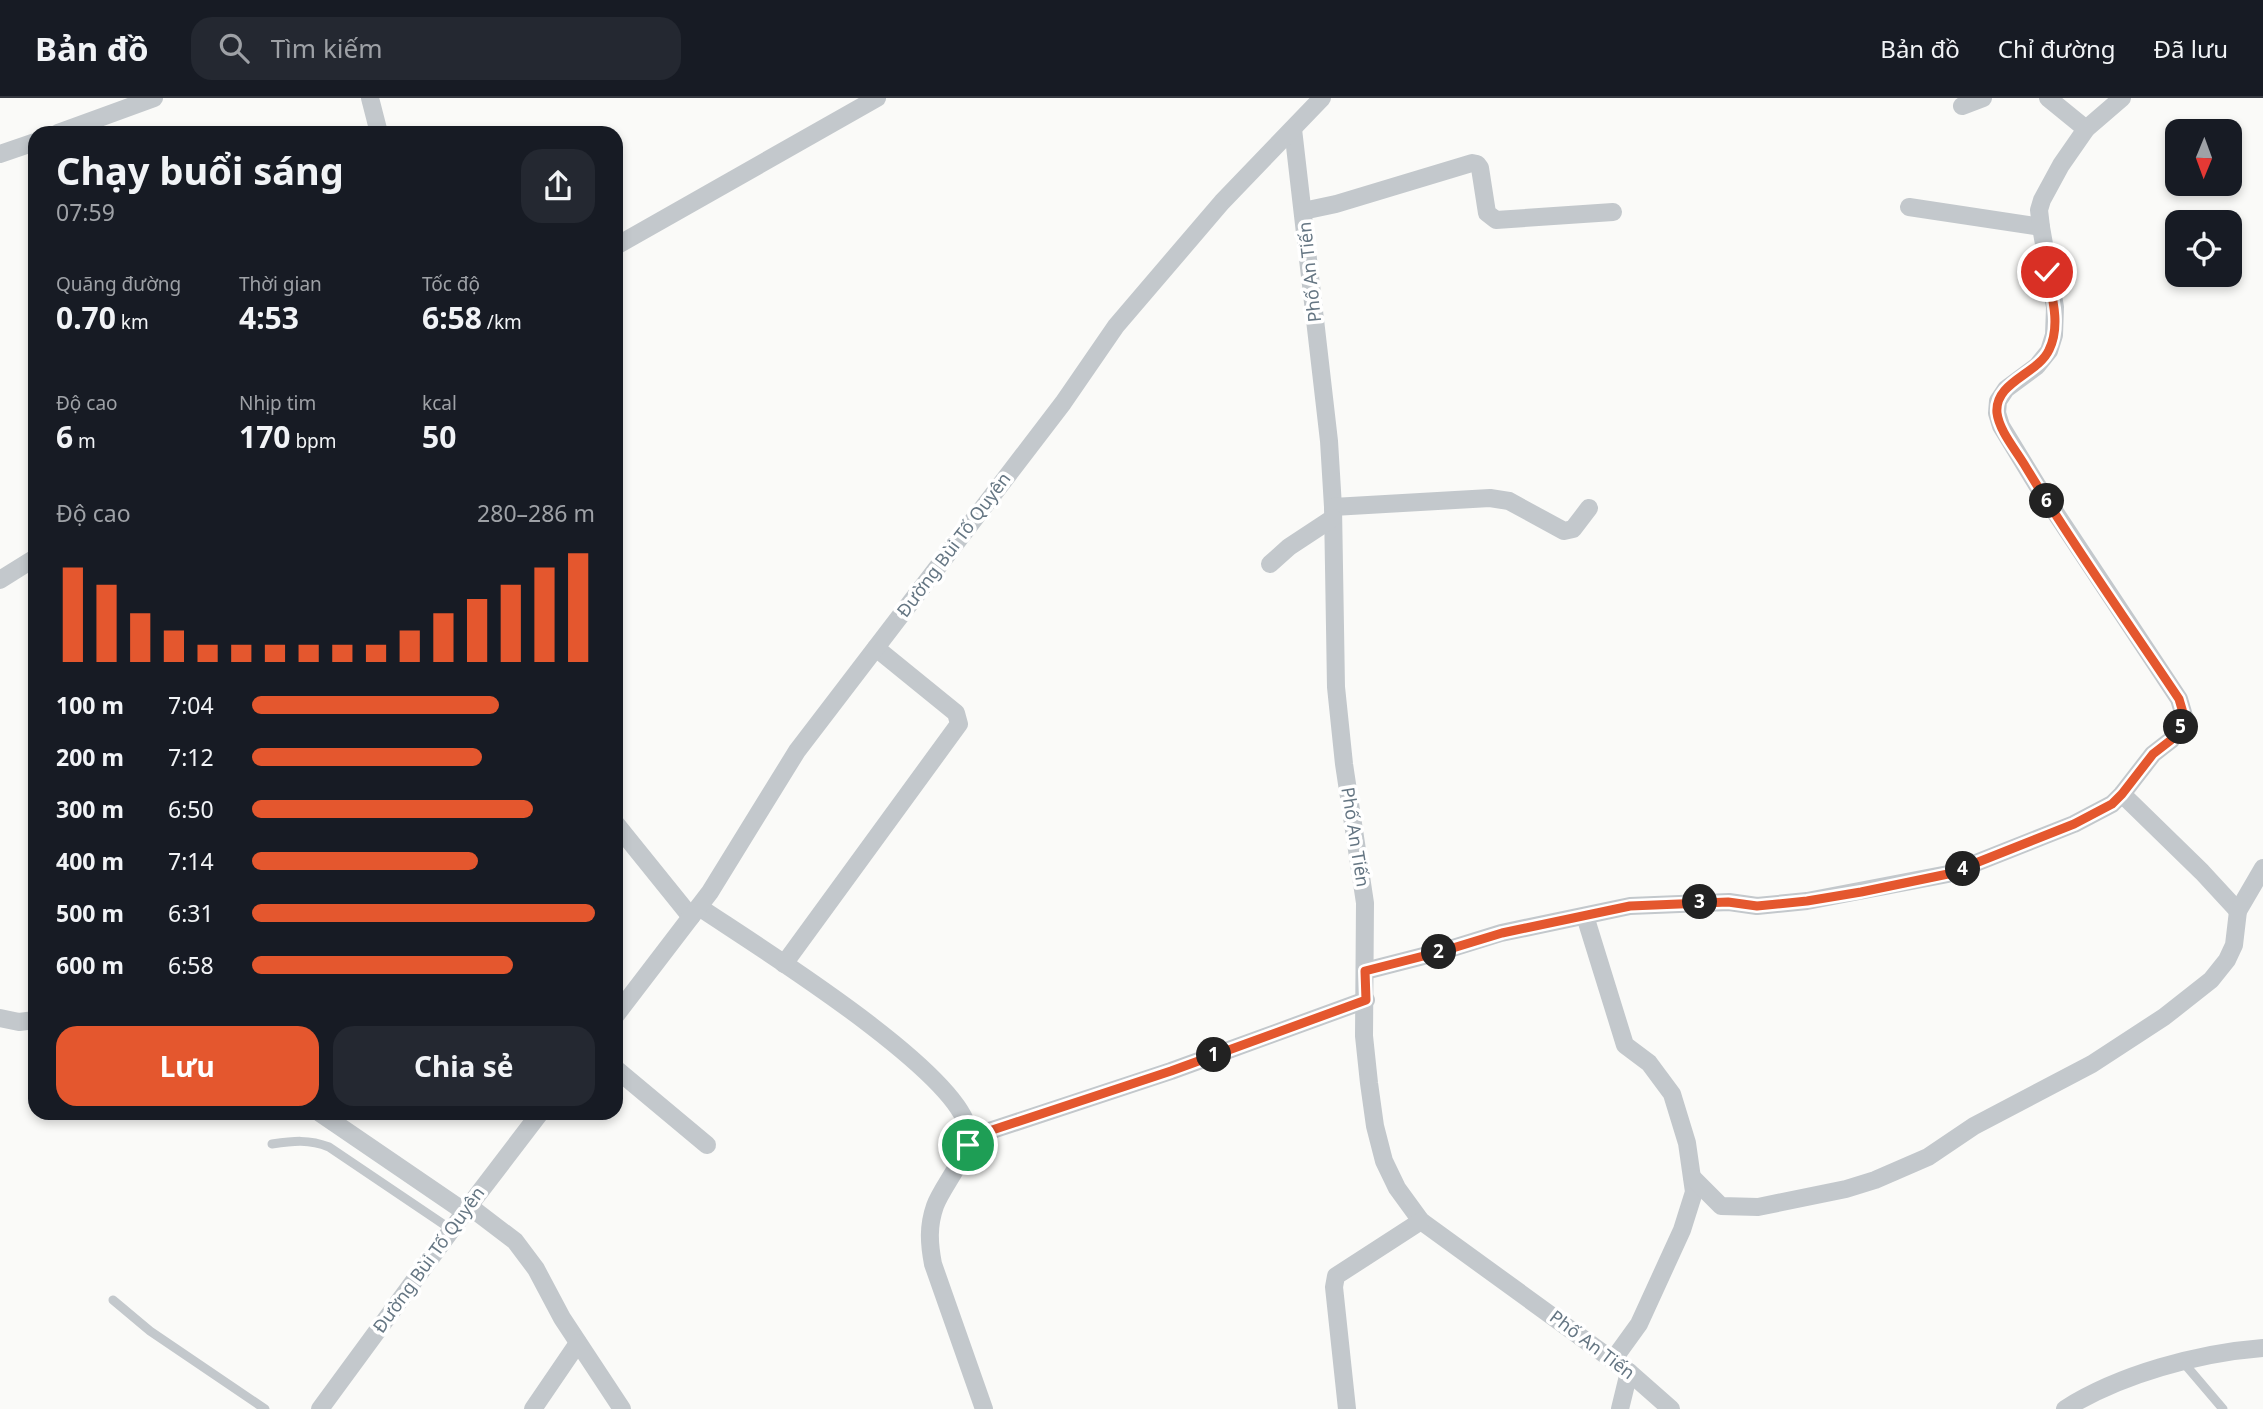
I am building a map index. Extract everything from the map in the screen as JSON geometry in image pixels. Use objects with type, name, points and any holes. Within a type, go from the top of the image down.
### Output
[{"type":"street","points":[[77,126],[154,98]]},
{"type":"street","points":[[370,98],[377,126]]},
{"type":"street","points":[[623,242],[877,98]]},
{"type":"street","name":"Đường Bùi Tố Quyên","points":[[623,1006],[695,912],[797,751],[1063,403],[1116,326],[1222,202],[1322,98]]},
{"type":"street","points":[[1962,106],[1983,98]]},
{"type":"street","points":[[2048,98],[2087,129]]},
{"type":"street","points":[[1365,971],[1502,933],[1630,906],[1728,902],[1757,906],[1807,901],[1957,871],[2074,824],[2112,804],[2153,754],[2171,740],[2181,726],[2184,716],[2179,699],[2037,485],[2001,426],[1997,413],[1998,401],[2006,389],[2037,366],[2049,351],[2054,335],[2054,307],[2039,210],[2042,200],[2061,165],[2087,129],[2122,98]]},
{"type":"street","name":"Phố An Tiến","points":[[1293,129],[1329,441],[1336,687],[1344,764],[1365,903],[1364,1036],[1375,1126],[1384,1161],[1397,1188],[1421,1221],[1614,1360],[1671,1409]]},
{"type":"street","points":[[0,154],[28,144]]},
{"type":"street","points":[[1303,211],[1336,204],[1472,163],[1480,168],[1487,213],[1496,220],[1613,212]]},
{"type":"street","points":[[1909,207],[2041,227]]},
{"type":"street","points":[[1270,564],[1333,513],[1490,498],[1509,502],[1564,531],[1573,529],[1589,508]]},
{"type":"street","points":[[0,580],[28,562]]},
{"type":"street","points":[[784,964],[958,724],[956,713],[876,648]]},
{"type":"street","points":[[2122,794],[2238,911]]},
{"type":"street","points":[[623,832],[695,912],[784,964],[885,1036],[936,1083],[960,1111],[968,1129],[968,1145],[935,1206],[928,1238],[933,1264],[985,1409]]},
{"type":"street","points":[[1692,1177],[1721,1206],[1758,1206],[1846,1189],[1909,1167],[1928,1157],[1974,1126],[2092,1064],[2164,1017],[2211,980],[2227,960],[2234,945],[2238,911],[2263,868]]},
{"type":"street","points":[[1585,916],[1625,1045],[1649,1063],[1672,1094],[1687,1143],[1694,1192],[1682,1230],[1639,1324],[1614,1360]]},
{"type":"street","points":[[968,1138],[1171,1071],[1366,1000]]},
{"type":"street","points":[[0,1018],[19,1023],[28,1021]]},
{"type":"street","points":[[623,1075],[707,1145]]},
{"type":"street","points":[[331,1120],[515,1241],[536,1269],[578,1343],[622,1409]]},
{"type":"street","name":"Đường Bùi Tố Quyên","points":[[320,1409],[535,1120]]},
{"type":"street","points":[[1348,1409],[1334,1287],[1336,1276],[1421,1221]]},
{"type":"street","points":[[533,1409],[578,1343]]},
{"type":"street","points":[[2065,1409],[2149,1372],[2242,1349],[2263,1348]]},
{"type":"street","points":[[1620,1409],[1629,1372]]},
{"type":"lane","points":[[272,1144],[307,1141],[329,1147],[452,1230]]},
{"type":"lane","points":[[113,1300],[150,1331],[265,1409]]},
{"type":"lane","points":[[2182,1362],[2223,1409]]},
{"type":"route","points":[[968,1145],[968,1138],[1171,1071],[1366,1000],[1365,971],[1502,933],[1630,906],[1688,902],[1728,902],[1757,906],[1807,901],[1948,874],[2074,824],[2112,804],[2153,754],[2171,740],[2181,726],[2184,716],[2179,699],[2001,426],[1997,413],[1998,401],[2006,389],[2037,366],[2049,351],[2054,335],[2054,307],[2047,272]]}]
